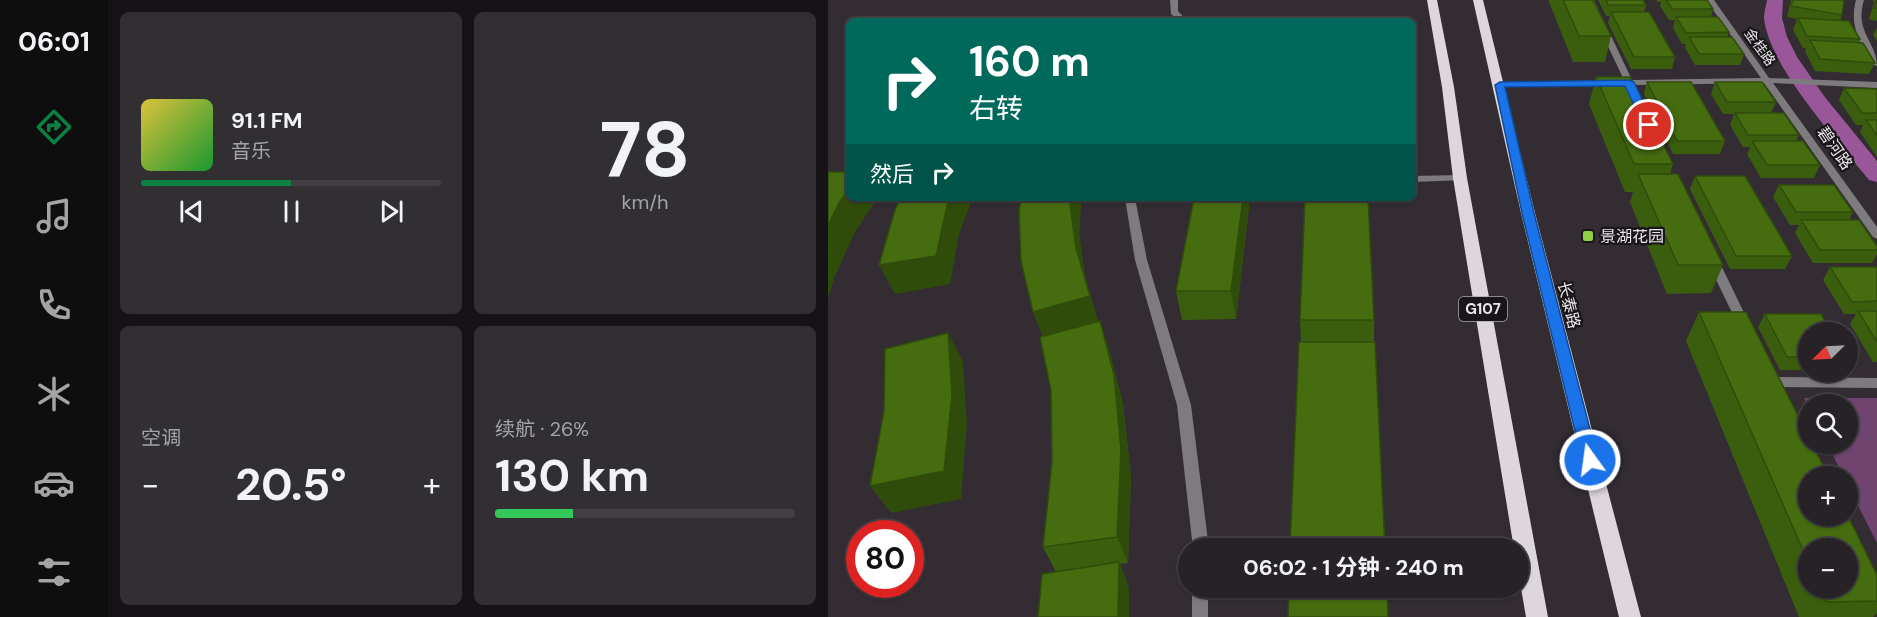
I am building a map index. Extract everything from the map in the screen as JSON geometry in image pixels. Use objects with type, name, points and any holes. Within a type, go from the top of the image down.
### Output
[{"type":"highway","name":"G107","points":[[1432,0],[1448,87],[1460,178],[1537,617]]},
{"type":"highway","name":"长泰路","points":[[1478,0],[1500,85],[1528,213],[1630,617]]},
{"type":"street","points":[[1174,0],[1174,12],[1180,18]]},
{"type":"street","points":[[1590,0],[1639,104]]},
{"type":"street","name":"金桂路","points":[[1710,0],[1767,80]]},
{"type":"street","points":[[1860,0],[1858,4],[1859,29],[1877,63]]},
{"type":"street","points":[[1500,85],[1767,80],[1877,85]]},
{"type":"street","name":"碧河路","points":[[1767,80],[1877,236]]},
{"type":"street","points":[[1416,179],[1460,178]]},
{"type":"street","points":[[1131,201],[1141,260],[1184,405],[1200,538]]},
{"type":"street","points":[[1705,243],[1751,340]]},
{"type":"street","points":[[1771,382],[1877,382]]},
{"type":"street","points":[[1200,598],[1200,617]]},
{"type":"shaded area","points":[[1858,398],[1877,398],[1877,543],[1858,506],[1858,466],[1838,466],[1832,454],[1858,454]]},
{"type":"building","points":[[1563,0],[1593,0],[1611,36],[1579,36]]},
{"type":"building","points":[[1606,0],[1643,0],[1646,5],[1608,5]]},
{"type":"building","points":[[1666,0],[1707,0],[1713,9],[1672,9]]},
{"type":"building","points":[[1793,0],[1844,0],[1842,15],[1791,6]]},
{"type":"building","points":[[1611,12],[1649,12],[1675,57],[1634,57]]},
{"type":"building","points":[[1676,17],[1718,17],[1729,32],[1686,33]]},
{"type":"building","points":[[1798,18],[1849,21],[1860,39],[1807,36]]},
{"type":"building","points":[[1689,37],[1732,37],[1744,54],[1699,54]]},
{"type":"building","points":[[1810,40],[1863,43],[1875,63],[1820,59]]},
{"type":"building","points":[[1596,77],[1630,77],[1673,164],[1634,164]]},
{"type":"building","points":[[1647,82],[1691,82],[1725,141],[1677,141]]},
{"type":"building","points":[[1715,82],[1762,82],[1776,102],[1727,102]]},
{"type":"building","points":[[1844,88],[1877,89],[1877,113],[1862,113]]},
{"type":"building","points":[[1735,113],[1784,113],[1799,135],[1748,135]]},
{"type":"building","points":[[1866,120],[1877,120],[1877,136]]},
{"type":"building","points":[[1752,141],[1803,141],[1820,165],[1767,165]]},
{"type":"building","points":[[828,172],[846,172],[846,193],[828,226]]},
{"type":"building","points":[[1638,174],[1678,174],[1723,265],[1678,265]]},
{"type":"building","points":[[1695,176],[1745,176],[1792,256],[1736,256]]},
{"type":"building","points":[[1779,185],[1834,185],[1853,212],[1796,212]]},
{"type":"building","points":[[900,201],[949,201],[936,256],[879,265]]},
{"type":"building","points":[[1021,201],[1071,201],[1076,248],[1090,296],[1033,312],[1021,261]]},
{"type":"building","points":[[1193,201],[1243,201],[1231,291],[1176,291]]},
{"type":"building","points":[[1305,201],[1368,201],[1374,320],[1300,320]]},
{"type":"building","points":[[1801,220],[1859,220],[1877,246],[1877,250],[1820,250]]},
{"type":"building","points":[[1830,267],[1877,267],[1877,301],[1852,302]]},
{"type":"building","points":[[1858,311],[1877,311],[1877,342]]},
{"type":"building","points":[[1699,312],[1746,312],[1798,416],[1798,454],[1817,454],[1823,466],[1798,466],[1798,526],[1853,526],[1877,575],[1877,601],[1826,602],[1824,598],[1858,598],[1858,538],[1798,539]]},
{"type":"building","points":[[1765,314],[1821,314],[1826,322],[1798,322],[1798,357],[1787,357]]},
{"type":"building","points":[[1100,321],[1114,375],[1121,450],[1117,537],[1043,547],[1052,462],[1051,390],[1040,337]]},
{"type":"building","points":[[948,333],[952,396],[944,471],[870,486],[884,411],[885,349]]},
{"type":"building","points":[[1299,342],[1375,342],[1384,538],[1290,538]]},
{"type":"building","points":[[1119,562],[1118,617],[1038,617],[1042,574]]},
{"type":"building","points":[[1289,598],[1387,598],[1388,617],[1288,617]]},
{"type":"waterway","points":[[1775,0],[1773,18],[1778,37],[1788,57],[1816,100],[1877,175]]},
{"type":"place","name":"景湖花园","points":[[1588,236]]},
{"type":"route","points":[[1590,460],[1528,213],[1500,85],[1629,82],[1649,125]]}]
